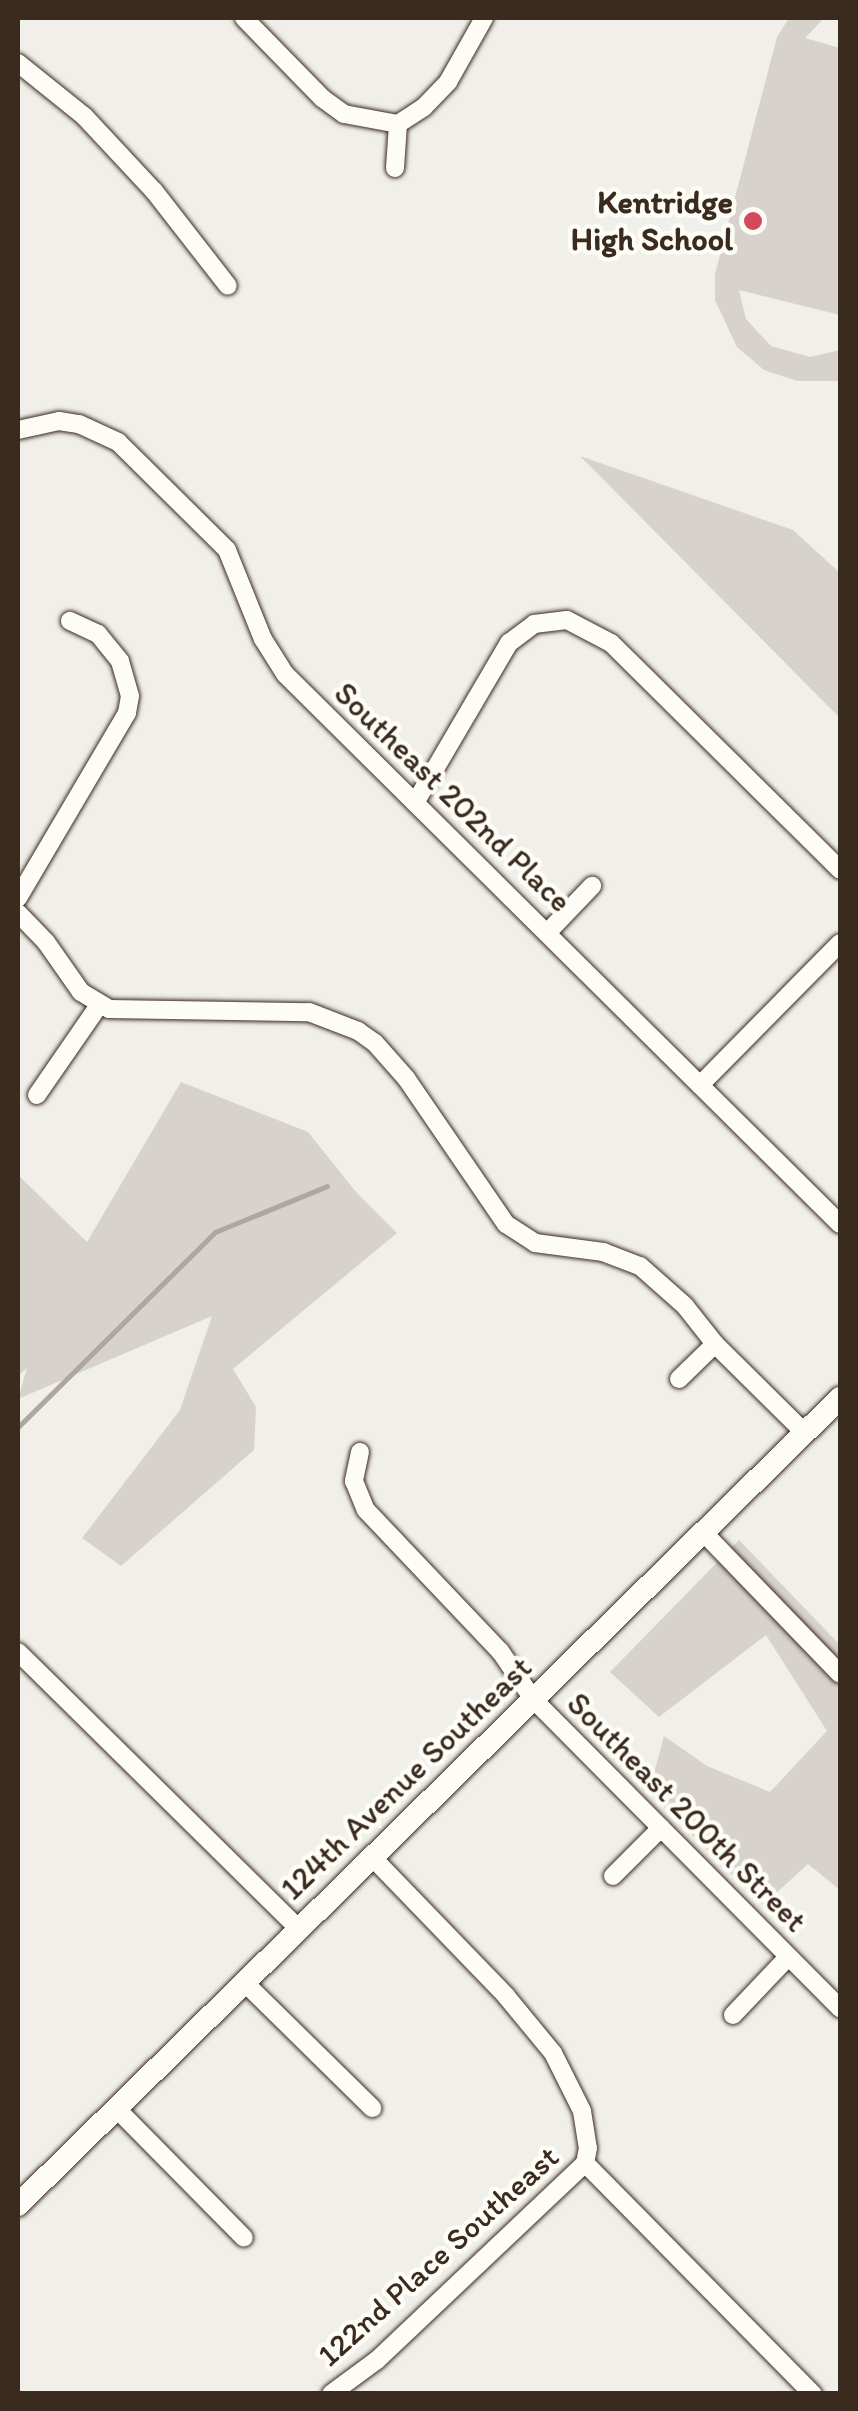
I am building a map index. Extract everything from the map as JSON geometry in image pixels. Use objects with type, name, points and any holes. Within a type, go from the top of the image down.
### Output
[{"type":"street","points":[[244,18],[322,98],[344,114],[398,124],[424,107],[448,82],[484,18]]},
{"type":"street","points":[[18,64],[84,116],[154,190],[228,286]]},
{"type":"street","points":[[396,168],[398,124]]},
{"type":"street","name":"Southeast 202nd Place","points":[[18,430],[44,422],[79,424],[118,442],[227,550],[272,658],[840,1224]]},
{"type":"street","points":[[415,803],[509,643],[534,624],[567,620],[612,643],[840,870]]},
{"type":"street","points":[[18,898],[120,732],[127,712],[130,696],[120,661],[98,634],[70,621]]},
{"type":"street","points":[[548,932],[592,886]]},
{"type":"street","points":[[18,913],[46,942],[81,992],[98,1005],[126,1012],[309,1012],[375,1043],[406,1078],[506,1224],[536,1242],[603,1252],[640,1266],[686,1306],[715,1344],[805,1433]]},
{"type":"street","points":[[700,1085],[840,943]]},
{"type":"street","points":[[37,1095],[98,1005]]},
{"type":"street","points":[[679,1379],[715,1344]]},
{"type":"street","name":"124th Avenue Southeast","points":[[18,2204],[840,1398]]},
{"type":"street","name":"Southeast 200th Street","points":[[360,1452],[354,1481],[366,1510],[500,1651],[533,1699],[840,2008]]},
{"type":"street","points":[[704,1532],[840,1674]]},
{"type":"street","points":[[18,1652],[299,1929]]},
{"type":"street","points":[[613,1876],[661,1828]]},
{"type":"street","points":[[372,1858],[506,1996],[553,2053],[582,2111],[588,2148],[585,2163],[813,2394]]},
{"type":"street","points":[[733,2015],[788,1957]]},
{"type":"street","points":[[244,1982],[372,2108]]},
{"type":"street","points":[[116,2108],[244,2238]]},
{"type":"street","name":"122nd Place Southeast","points":[[332,2394],[377,2360],[585,2163]]},
{"type":"shaded area","points":[[789,18],[824,18],[805,38],[840,48],[840,315],[739,290],[746,319],[771,346],[810,357],[840,350],[840,381],[797,381],[764,370],[737,347],[715,300],[715,274],[777,37]]},
{"type":"shaded area","points":[[580,456],[793,530],[840,573],[840,718]]},
{"type":"shaded area","points":[[181,1082],[308,1132],[356,1192],[397,1233],[233,1369],[256,1407],[254,1450],[121,1566],[82,1538],[180,1410],[212,1316],[18,1399],[27,1368],[18,1376],[18,1175],[87,1242]]},
{"type":"shaded area","points":[[739,1540],[840,1645],[840,1890],[808,1864],[763,1905],[649,1792],[664,1736],[707,1766],[770,1792],[827,1731],[766,1635],[659,1717],[610,1672]]},
{"type":"waterway","points":[[18,1427],[215,1232],[327,1186]]},
{"type":"place","name":"Kentridge High School","points":[[753,221]]}]
